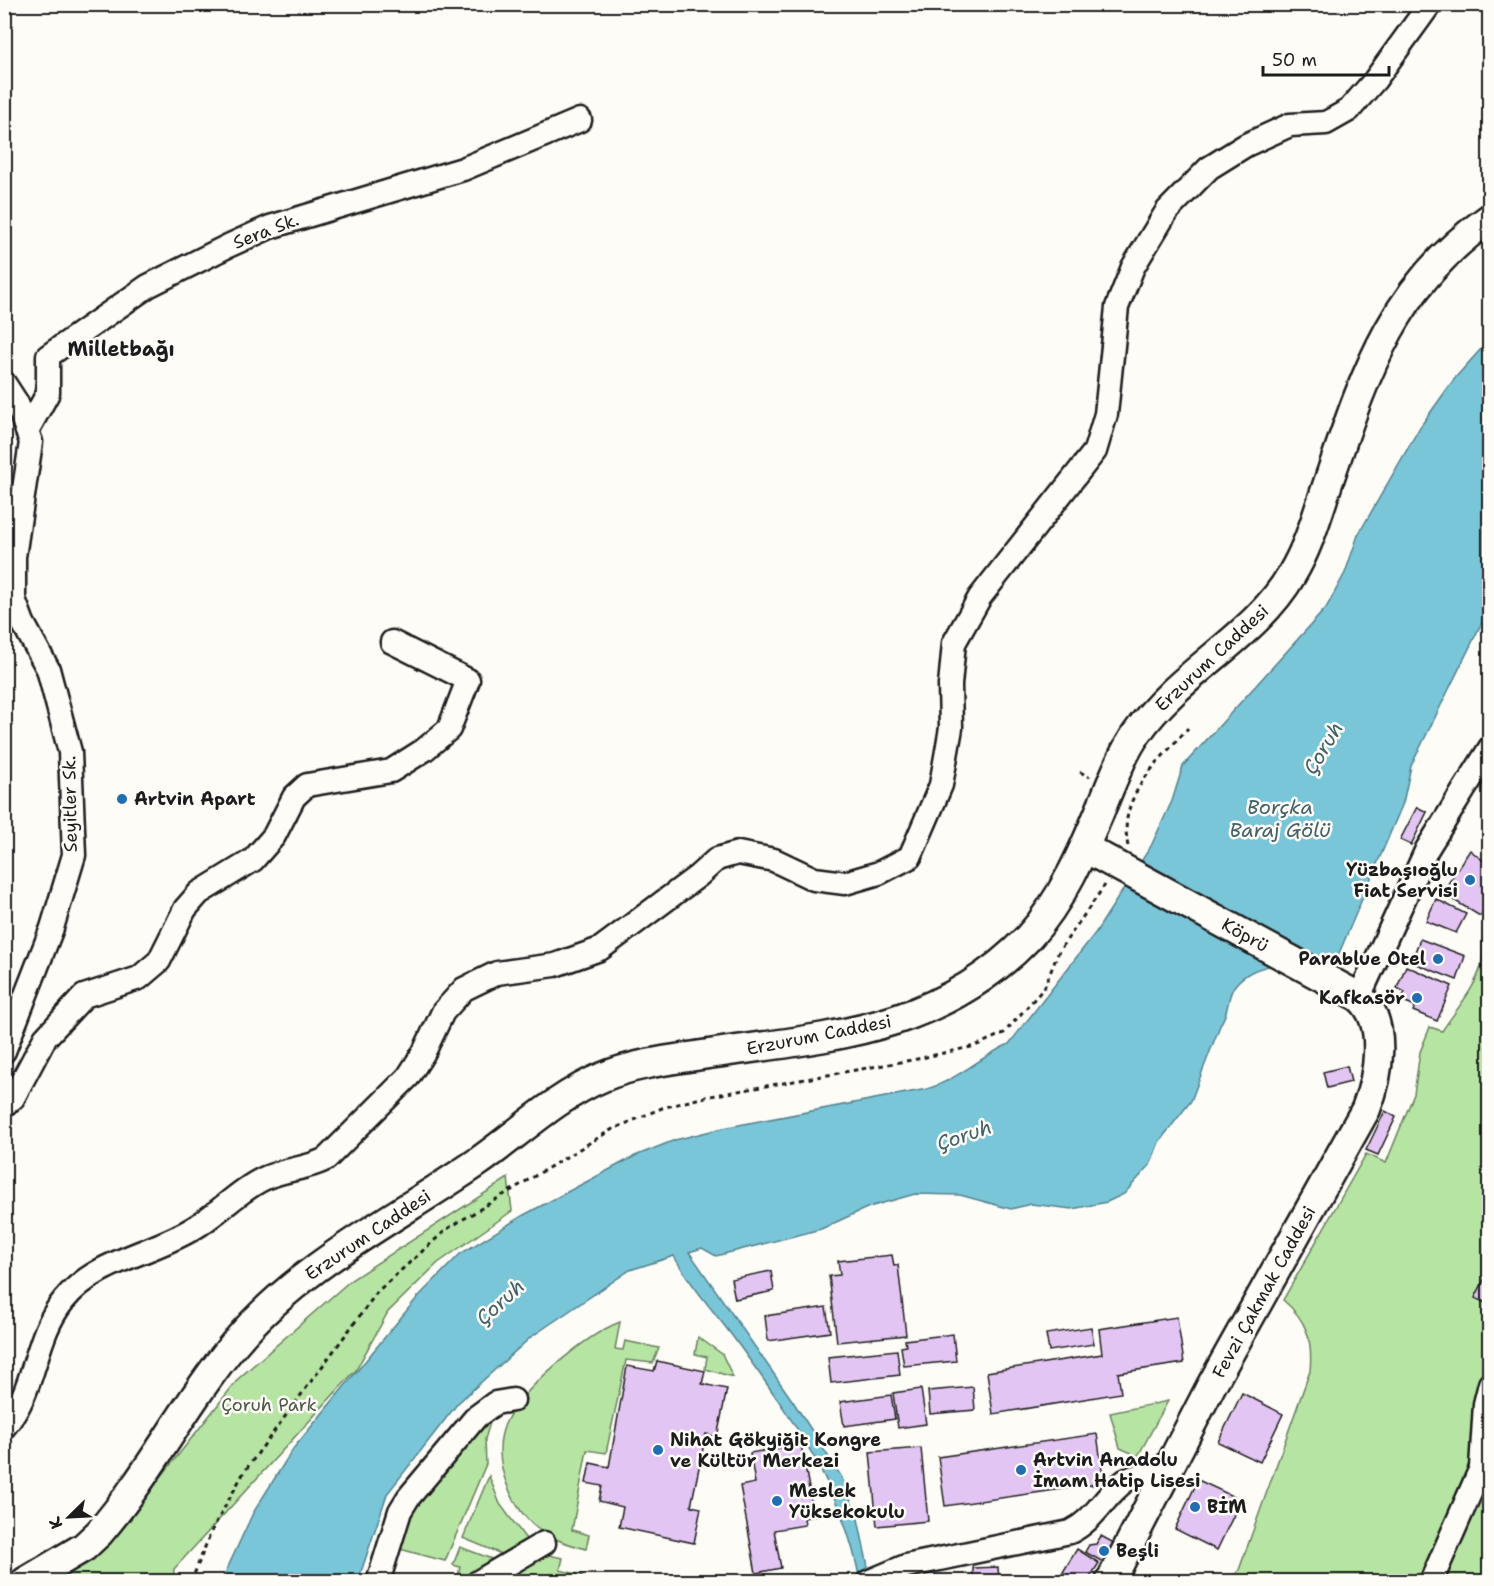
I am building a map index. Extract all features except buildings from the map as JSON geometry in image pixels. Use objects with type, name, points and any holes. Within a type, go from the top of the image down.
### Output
[{"type":"main road","name":"Erzurum Caddesi","points":[[25,1581],[84,1547],[99,1533],[234,1344],[279,1298],[322,1265],[478,1162],[568,1095],[598,1078],[667,1061],[845,1033],[900,1019],[944,1002],[993,970],[1044,920],[1085,848],[1113,780],[1139,729],[1184,680],[1270,606],[1292,574],[1306,545],[1369,366],[1396,313],[1440,260],[1490,218]]},
{"type":"main road","name":"Köprü","points":[[1085,848],[1130,860],[1359,997]]},
{"type":"main road","name":"Fevzi Çakmak Caddesi","points":[[1110,1581],[1211,1386],[1366,1109],[1378,1072],[1378,1055],[1372,1019],[1367,1006],[1359,997]]},
{"type":"street","points":[[4,1427],[27,1390],[49,1323],[73,1289],[96,1272],[183,1234],[265,1178],[315,1165],[326,1159],[408,1077],[424,1052],[443,1012],[469,986],[497,973],[555,965],[600,949],[690,883],[710,864],[727,855],[749,854],[774,860],[814,879],[846,883],[879,873],[910,857],[941,785],[951,728],[950,685],[954,643],[980,597],[1095,451],[1106,414],[1117,307],[1133,267],[1167,211],[1209,168],[1246,145],[1290,125],[1326,123],[1349,110],[1376,80],[1430,4]]},
{"type":"street","name":"Sera Sk.","points":[[27,432],[48,393],[48,356],[148,286],[270,227],[463,169],[580,120]]},
{"type":"street","name":"Seyitler Sk.","points":[[4,383],[17,403],[31,442],[14,557],[14,599],[23,623],[48,669],[70,752],[74,855],[52,928],[4,1051]]},
{"type":"street","points":[[4,1105],[13,1098],[45,1038],[84,996],[139,978],[159,961],[185,909],[199,893],[253,860],[274,836],[294,798],[307,785],[391,771],[424,750],[449,729],[468,681],[392,642]]},
{"type":"street","points":[[1359,997],[1428,849],[1489,748]]},
{"type":"street","points":[[1431,1581],[1480,1468],[1485,1404],[1490,1384]]},
{"type":"street","points":[[378,1581],[400,1511],[408,1498],[476,1417],[495,1403],[513,1400]]},
{"type":"street","points":[[872,1580],[906,1566],[1070,1532],[1092,1518],[1125,1481],[1134,1477],[1166,1473]]},
{"type":"street","points":[[478,1581],[544,1543]]},
{"type":"path","points":[[1130,860],[1125,832],[1131,800],[1142,781],[1188,729]]},
{"type":"path","points":[[191,1581],[211,1532],[244,1472],[378,1292],[447,1229],[611,1130],[662,1108],[705,1097],[929,1057],[975,1046],[1005,1033],[1044,988],[1059,951],[1100,890],[1107,884]]},
{"type":"green space","points":[[1489,921],[1489,1581],[1228,1582],[1239,1570],[1310,1371],[1311,1360],[1307,1331],[1298,1315],[1283,1300],[1366,1154],[1386,1163],[1414,1094],[1420,1052],[1430,1027],[1442,1031],[1474,983],[1481,966],[1483,933]]},
{"type":"green space","name":"Çoruh Park","points":[[508,1178],[512,1211],[438,1263],[388,1312],[356,1370],[174,1569],[173,1581],[60,1582],[127,1520],[239,1378],[351,1280]]},
{"type":"green space","points":[[620,1322],[615,1349],[623,1350],[625,1341],[659,1348],[653,1363],[626,1360],[606,1453],[587,1450],[572,1530],[589,1535],[586,1549],[559,1541],[543,1533],[522,1512],[513,1499],[502,1469],[501,1438],[505,1424],[513,1410],[539,1380],[573,1351]]},
{"type":"green space","points":[[698,1337],[722,1354],[733,1377],[705,1369],[707,1357],[695,1354]]},
{"type":"green space","points":[[1168,1401],[1138,1456],[1120,1448],[1110,1413]]},
{"type":"green space","points":[[492,1416],[485,1439],[486,1464],[445,1561],[396,1548],[414,1505]]},
{"type":"green space","points":[[489,1476],[500,1504],[526,1539],[526,1542],[506,1556],[463,1538]]},
{"type":"green space","points":[[460,1547],[497,1561],[465,1581],[457,1581],[460,1567],[453,1565]]},
{"type":"green space","points":[[544,1554],[563,1558],[560,1570],[582,1575],[581,1581],[552,1581],[550,1578],[530,1574],[515,1582],[510,1572]]},
{"type":"water","name":"Borçka Baraj Gölü","points":[[1489,340],[1489,608],[1411,766],[1403,803],[1334,965],[1269,966],[1246,975],[1236,984],[1191,1101],[1159,1142],[1150,1165],[1124,1194],[1107,1202],[1072,1209],[1031,1204],[1011,1209],[960,1195],[915,1194],[869,1207],[821,1229],[716,1256],[702,1248],[689,1252],[794,1403],[841,1476],[858,1519],[871,1581],[860,1581],[841,1515],[812,1454],[776,1397],[674,1256],[630,1270],[531,1337],[458,1403],[387,1494],[358,1581],[221,1582],[253,1513],[293,1449],[417,1298],[460,1254],[522,1216],[635,1156],[675,1140],[723,1128],[927,1089],[948,1080],[1009,1044],[1096,932],[1151,846],[1172,801],[1183,766],[1326,608],[1345,573],[1358,535],[1420,427],[1455,378]]},
{"type":"place","name":"Artvin Apart","points":[[122,799]]},
{"type":"place","name":"Yüzbaşıoğlu Fiat Servisi","points":[[1470,880]]},
{"type":"place","name":"Parablue Otel","points":[[1438,959]]},
{"type":"place","name":"Kafkasör","points":[[1417,998]]},
{"type":"place","name":"Nihat Gökyiğit Kongre ve Kültür Merkezi","points":[[658,1450]]},
{"type":"place","name":"Artvin Anadolu İmam Hatip Lisesi","points":[[1021,1470]]},
{"type":"place","name":"Meslek Yüksekokulu","points":[[777,1501]]},
{"type":"place","name":"BİM","points":[[1195,1507]]},
{"type":"place","name":"Beşli","points":[[1104,1551]]},
{"type":"district","name":"Milletbağı","points":[[121,349]]},
{"type":"water label","name":"Çoruh","points":[[1323,748]]},
{"type":"water label","name":"Çoruh","points":[[964,1135]]},
{"type":"water label","name":"Çoruh","points":[[500,1302]]}]
